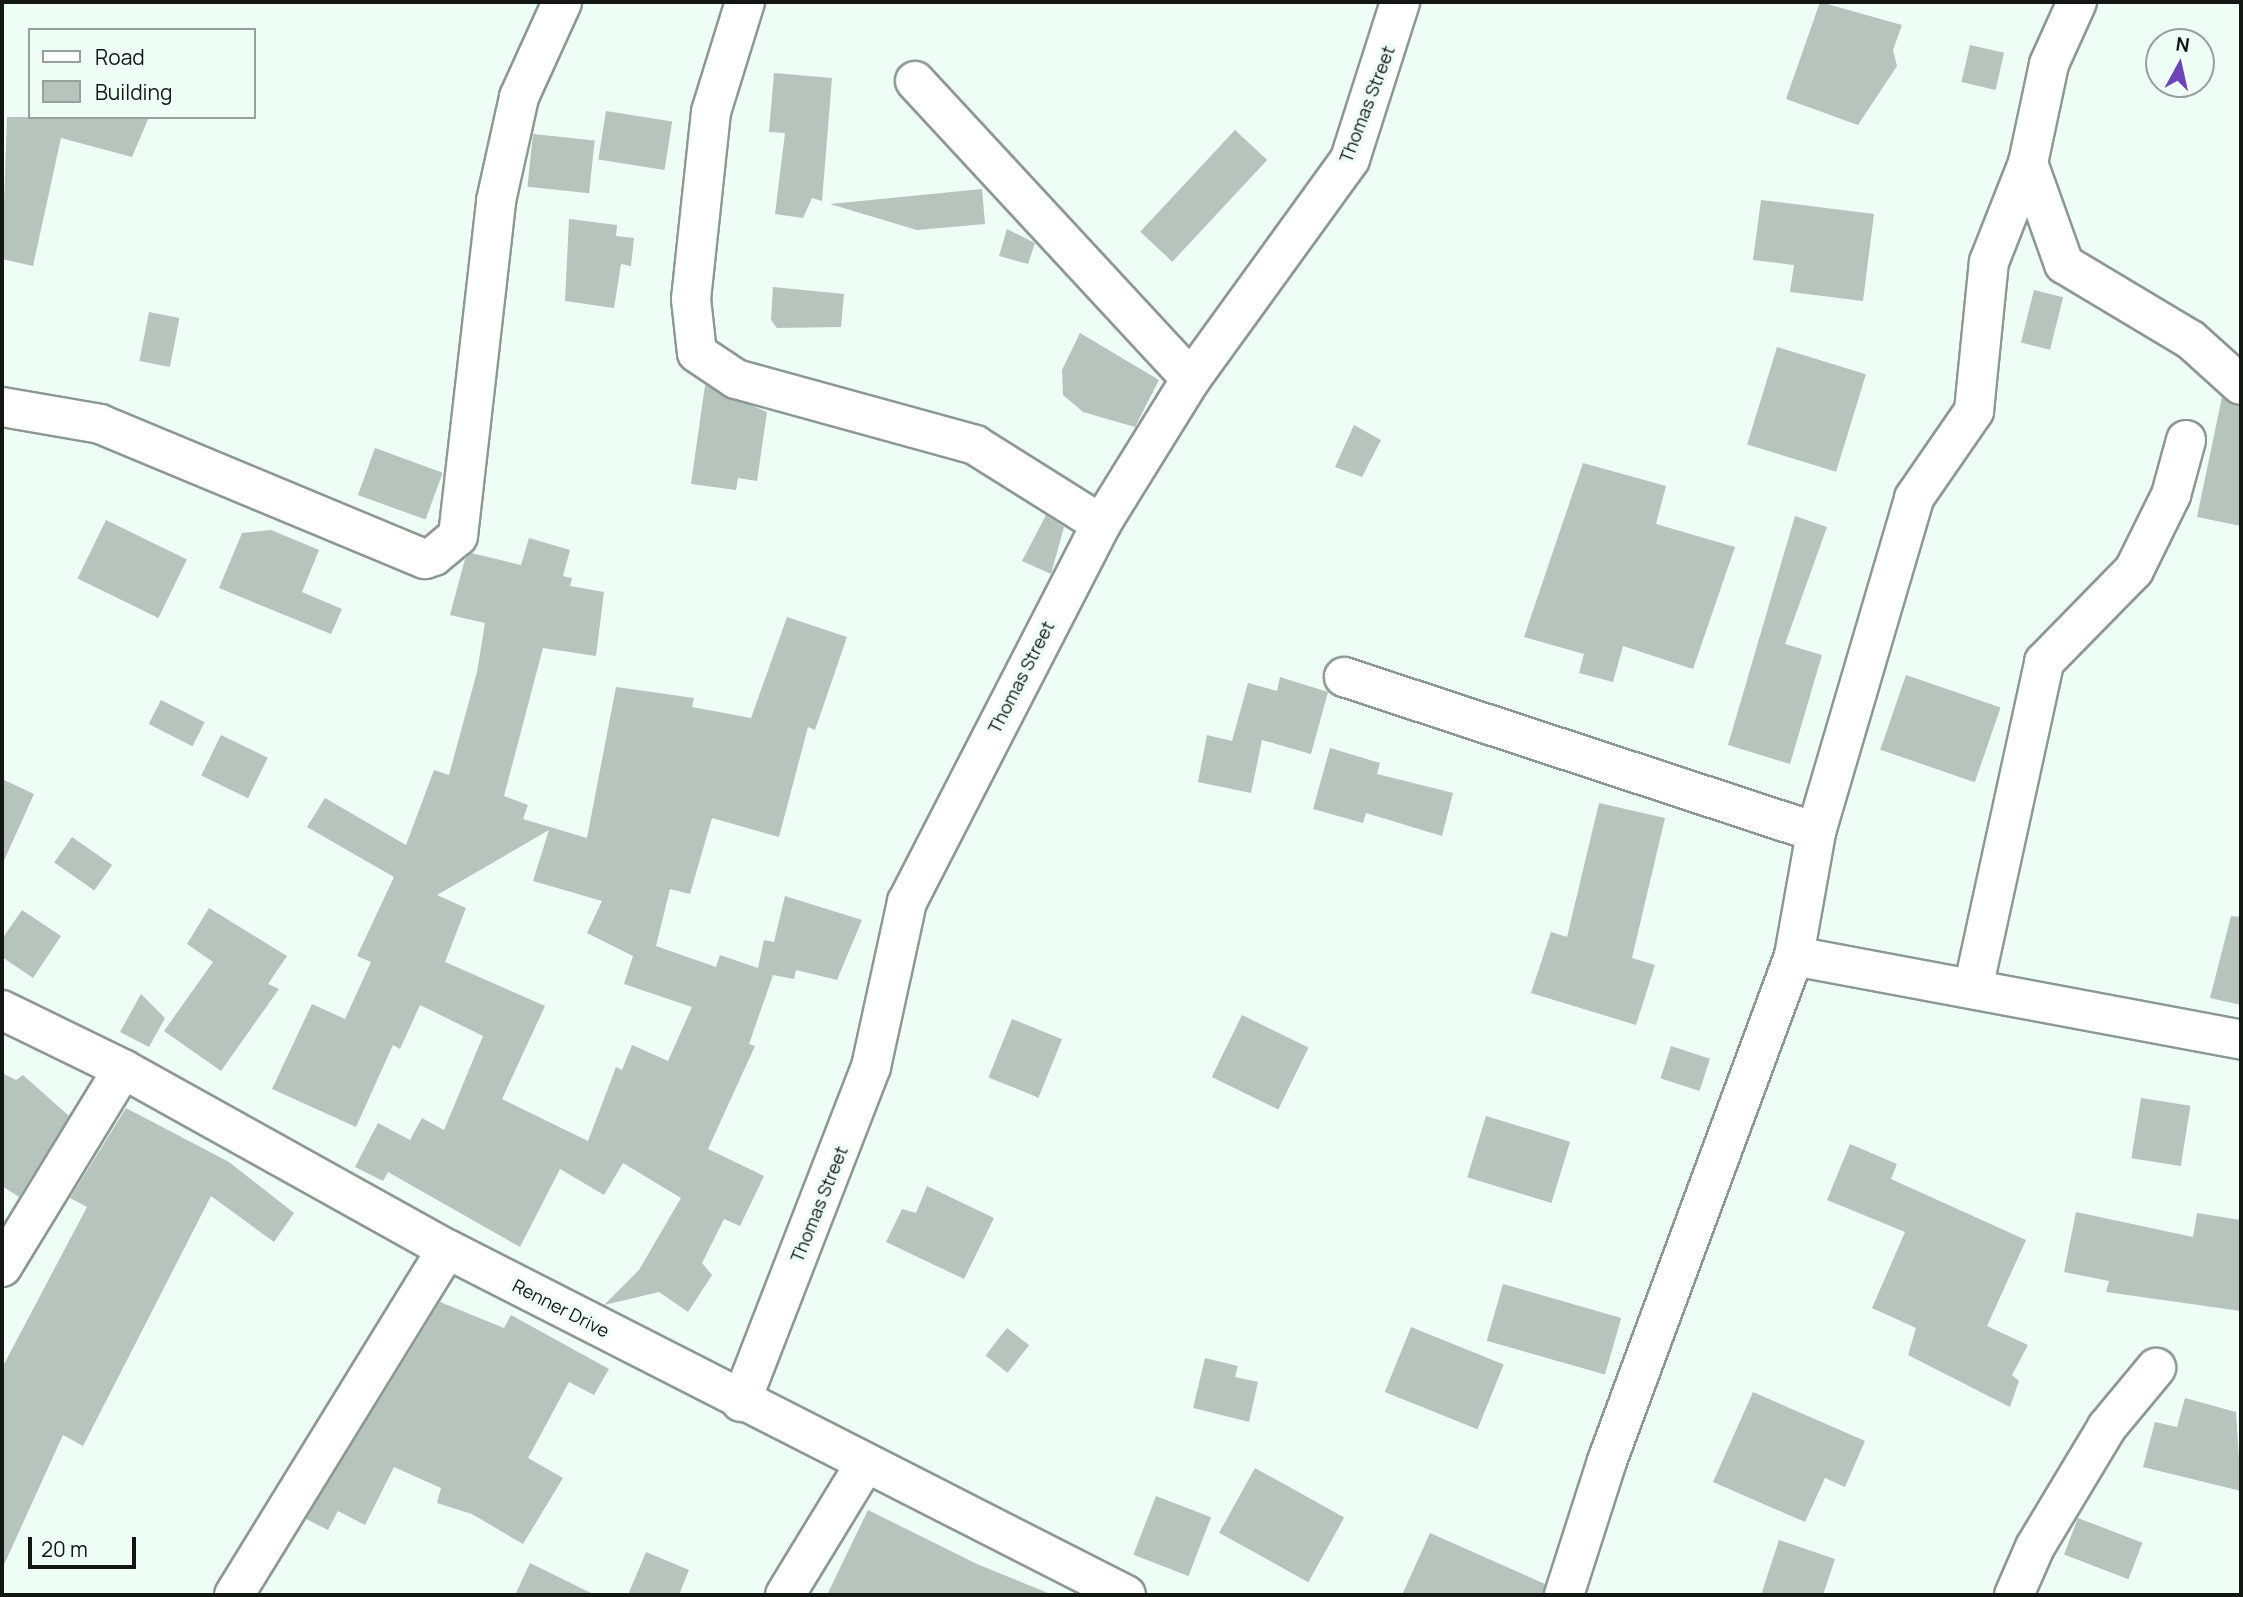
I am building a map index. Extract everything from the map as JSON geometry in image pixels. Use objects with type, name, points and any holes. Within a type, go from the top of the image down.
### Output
[{"type":"street","points":[[2,407],[100,424],[425,559],[435,556],[458,536],[496,201],[519,97],[562,2]]},
{"type":"street","points":[[745,2],[711,112],[691,299],[697,353],[736,379],[975,445],[1101,524]]},
{"type":"street","name":"Thomas Street","points":[[741,1402],[871,1067],[907,902],[1101,524],[1191,379],[1350,159],[1399,2]]},
{"type":"street","points":[[1564,1595],[1607,1461],[1794,956],[1816,832],[1914,498],[1974,411],[1989,262],[2028,163],[2049,64],[2077,2]]},
{"type":"street","points":[[915,80],[1191,379]]},
{"type":"street","points":[[2028,163],[2064,264],[2191,340],[2241,385]]},
{"type":"street","points":[[1973,989],[2044,662],[2134,570],[2171,495],[2186,440]]},
{"type":"street","points":[[1344,677],[1816,832]]},
{"type":"street","points":[[1794,956],[2241,1040]]},
{"type":"street","name":"Renner Drive","points":[[2,1010],[123,1069],[447,1249],[741,1402],[1126,1595]]},
{"type":"street","points":[[2,1267],[123,1069]]},
{"type":"street","points":[[234,1595],[447,1249]]},
{"type":"street","points":[[2014,1595],[2035,1547],[2107,1427],[2156,1368]]},
{"type":"street","points":[[785,1595],[865,1464]]},
{"type":"building","points":[[1820,2],[1902,25],[1893,50],[1897,66],[1858,125],[1786,99]]},
{"type":"building","points":[[1970,45],[2004,53],[1996,90],[1961,82]]},
{"type":"building","points":[[774,73],[832,78],[822,201],[812,198],[803,218],[775,214],[785,133],[769,132]]},
{"type":"building","points":[[606,111],[672,121],[665,170],[598,159]]},
{"type":"building","points":[[7,117],[148,119],[132,157],[61,138],[33,266],[2,259]]},
{"type":"building","points":[[1235,130],[1267,160],[1172,262],[1140,232]]},
{"type":"building","points":[[533,134],[595,140],[589,193],[527,187]]},
{"type":"building","points":[[982,189],[985,224],[917,230],[830,204]]},
{"type":"building","points":[[1761,200],[1874,214],[1863,301],[1790,292],[1794,265],[1753,260]]},
{"type":"building","points":[[569,219],[617,225],[616,236],[634,238],[631,266],[621,264],[614,308],[565,301]]},
{"type":"building","points":[[1007,229],[1035,243],[1028,264],[999,256]]},
{"type":"building","points":[[773,287],[844,294],[841,327],[777,328],[771,320]]},
{"type":"building","points":[[2034,290],[2063,297],[2050,350],[2021,342]]},
{"type":"building","points":[[149,312],[179,318],[170,367],[139,361]]},
{"type":"building","points":[[1080,333],[1159,380],[1135,427],[1083,412],[1063,395],[1062,370]]},
{"type":"building","points":[[1777,347],[1866,374],[1836,472],[1747,445]]},
{"type":"building","points":[[705,385],[767,412],[757,481],[738,478],[736,490],[691,484]]},
{"type":"building","points":[[2222,397],[2241,406],[2241,526],[2197,517]]},
{"type":"building","points":[[1354,425],[1381,440],[1362,477],[1335,467]]},
{"type":"building","points":[[375,448],[443,473],[426,520],[358,495]]},
{"type":"building","points":[[1583,463],[1666,486],[1656,524],[1735,547],[1693,669],[1623,646],[1613,682],[1579,673],[1584,654],[1524,637]]},
{"type":"building","points":[[1046,515],[1064,527],[1051,574],[1022,561]]},
{"type":"building","points":[[1795,516],[1827,527],[1785,644],[1822,655],[1790,764],[1728,745]]},
{"type":"building","points":[[106,520],[187,559],[158,618],[78,578]]},
{"type":"building","points":[[271,530],[319,550],[302,592],[342,609],[331,634],[219,588],[242,533]]},
{"type":"building","points":[[529,538],[570,550],[563,576],[572,578],[570,586],[604,592],[596,656],[543,648],[504,796],[528,805],[523,819],[587,838],[616,687],[694,698],[692,707],[751,718],[787,617],[847,637],[815,730],[808,727],[779,837],[712,818],[690,894],[670,889],[656,946],[716,967],[720,955],[758,968],[764,940],[774,942],[785,896],[862,920],[837,980],[796,970],[794,979],[773,975],[749,1044],[755,1046],[708,1149],[764,1176],[740,1226],[724,1219],[702,1263],[712,1275],[688,1312],[659,1292],[604,1305],[639,1270],[681,1198],[623,1163],[604,1195],[560,1169],[520,1247],[388,1172],[383,1181],[355,1167],[378,1123],[410,1140],[422,1118],[444,1130],[483,1036],[420,1005],[400,1049],[393,1045],[356,1127],[272,1089],[312,1004],[345,1019],[371,962],[357,956],[394,877],[307,827],[325,798],[406,845],[434,770],[449,775],[477,672],[485,623],[450,615],[465,559],[471,553],[521,565]],"holes":[[[549,830],[533,881],[602,901],[587,933],[633,956],[624,984],[692,1007],[668,1061],[632,1045],[622,1070],[616,1067],[588,1141],[502,1099],[545,1006],[445,962],[466,908],[437,895]]]},
{"type":"building","points":[[1906,675],[2001,708],[1975,782],[1880,750]]},
{"type":"building","points":[[1280,677],[1328,692],[1311,754],[1262,740],[1251,793],[1198,782],[1207,735],[1232,741],[1248,683],[1277,691]]},
{"type":"building","points":[[161,700],[205,722],[192,746],[149,724]]},
{"type":"building","points":[[221,735],[268,758],[248,798],[201,775]]},
{"type":"building","points":[[1330,748],[1380,763],[1377,774],[1453,793],[1442,836],[1366,813],[1363,823],[1313,809]]},
{"type":"building","points":[[2,779],[34,794],[2,865]]},
{"type":"building","points":[[1599,803],[1665,818],[1632,958],[1655,965],[1636,1025],[1531,993],[1551,932],[1567,937]]},
{"type":"building","points":[[72,837],[112,865],[94,890],[54,862]]},
{"type":"building","points":[[209,908],[287,956],[268,984],[279,989],[221,1071],[164,1031],[213,962],[187,944]]},
{"type":"building","points":[[22,910],[61,936],[33,978],[2,957],[2,939]]},
{"type":"building","points":[[2231,916],[2241,917],[2241,1005],[2210,998]]},
{"type":"building","points":[[141,994],[165,1018],[149,1047],[120,1032]]},
{"type":"building","points":[[1242,1015],[1309,1047],[1278,1109],[1212,1077]]},
{"type":"building","points":[[1012,1019],[1062,1039],[1038,1098],[988,1077]]},
{"type":"building","points":[[1671,1046],[1710,1059],[1699,1091],[1660,1078]]},
{"type":"building","points":[[2,1073],[16,1080],[23,1075],[69,1116],[19,1197],[2,1186]]},
{"type":"building","points":[[2141,1098],[2190,1106],[2181,1166],[2131,1158]]},
{"type":"building","points":[[126,1108],[229,1162],[294,1213],[274,1242],[211,1196],[83,1446],[63,1435],[2,1569],[2,1368],[87,1207],[70,1198]]},
{"type":"building","points":[[1486,1116],[1570,1142],[1551,1203],[1467,1177]]},
{"type":"building","points":[[1850,1144],[1897,1164],[1891,1179],[2026,1240],[1987,1326],[2028,1345],[2012,1375],[2019,1381],[2010,1407],[1908,1355],[1916,1328],[1872,1308],[1905,1232],[1827,1200]]},
{"type":"building","points":[[927,1186],[994,1218],[964,1279],[886,1242],[902,1209],[916,1213]]},
{"type":"building","points":[[2076,1212],[2193,1237],[2197,1213],[2241,1220],[2241,1311],[2106,1292],[2109,1281],[2064,1272]]},
{"type":"building","points":[[1503,1284],[1621,1318],[1605,1375],[1487,1341]]},
{"type":"building","points":[[440,1302],[504,1328],[511,1315],[609,1369],[594,1395],[569,1382],[528,1458],[563,1478],[523,1544],[472,1514],[437,1503],[441,1488],[394,1467],[365,1525],[338,1511],[328,1530],[306,1519]]},
{"type":"building","points":[[1411,1327],[1504,1364],[1477,1429],[1385,1392]]},
{"type":"building","points":[[1007,1328],[1029,1345],[1008,1373],[985,1356]]},
{"type":"building","points":[[1205,1358],[1238,1366],[1235,1377],[1258,1382],[1249,1422],[1193,1408]]},
{"type":"building","points":[[1753,1392],[1865,1441],[1845,1487],[1825,1478],[1805,1522],[1713,1482]]},
{"type":"building","points":[[2185,1398],[2236,1412],[2241,1491],[2143,1467],[2155,1422],[2177,1427]]},
{"type":"building","points":[[1255,1468],[1344,1517],[1308,1582],[1219,1533]]},
{"type":"building","points":[[1156,1496],[1211,1517],[1189,1576],[1133,1555]]},
{"type":"building","points":[[868,1510],[977,1564],[1053,1595],[827,1595]]},
{"type":"building","points":[[2078,1518],[2142,1543],[2128,1579],[2064,1554]]},
{"type":"building","points":[[1430,1533],[1545,1584],[1543,1595],[1402,1595]]},
{"type":"building","points":[[1779,1540],[1835,1559],[1823,1595],[1761,1595]]},
{"type":"building","points":[[646,1552],[689,1570],[679,1595],[628,1595]]},
{"type":"building","points":[[530,1563],[595,1595],[515,1595]]}]
